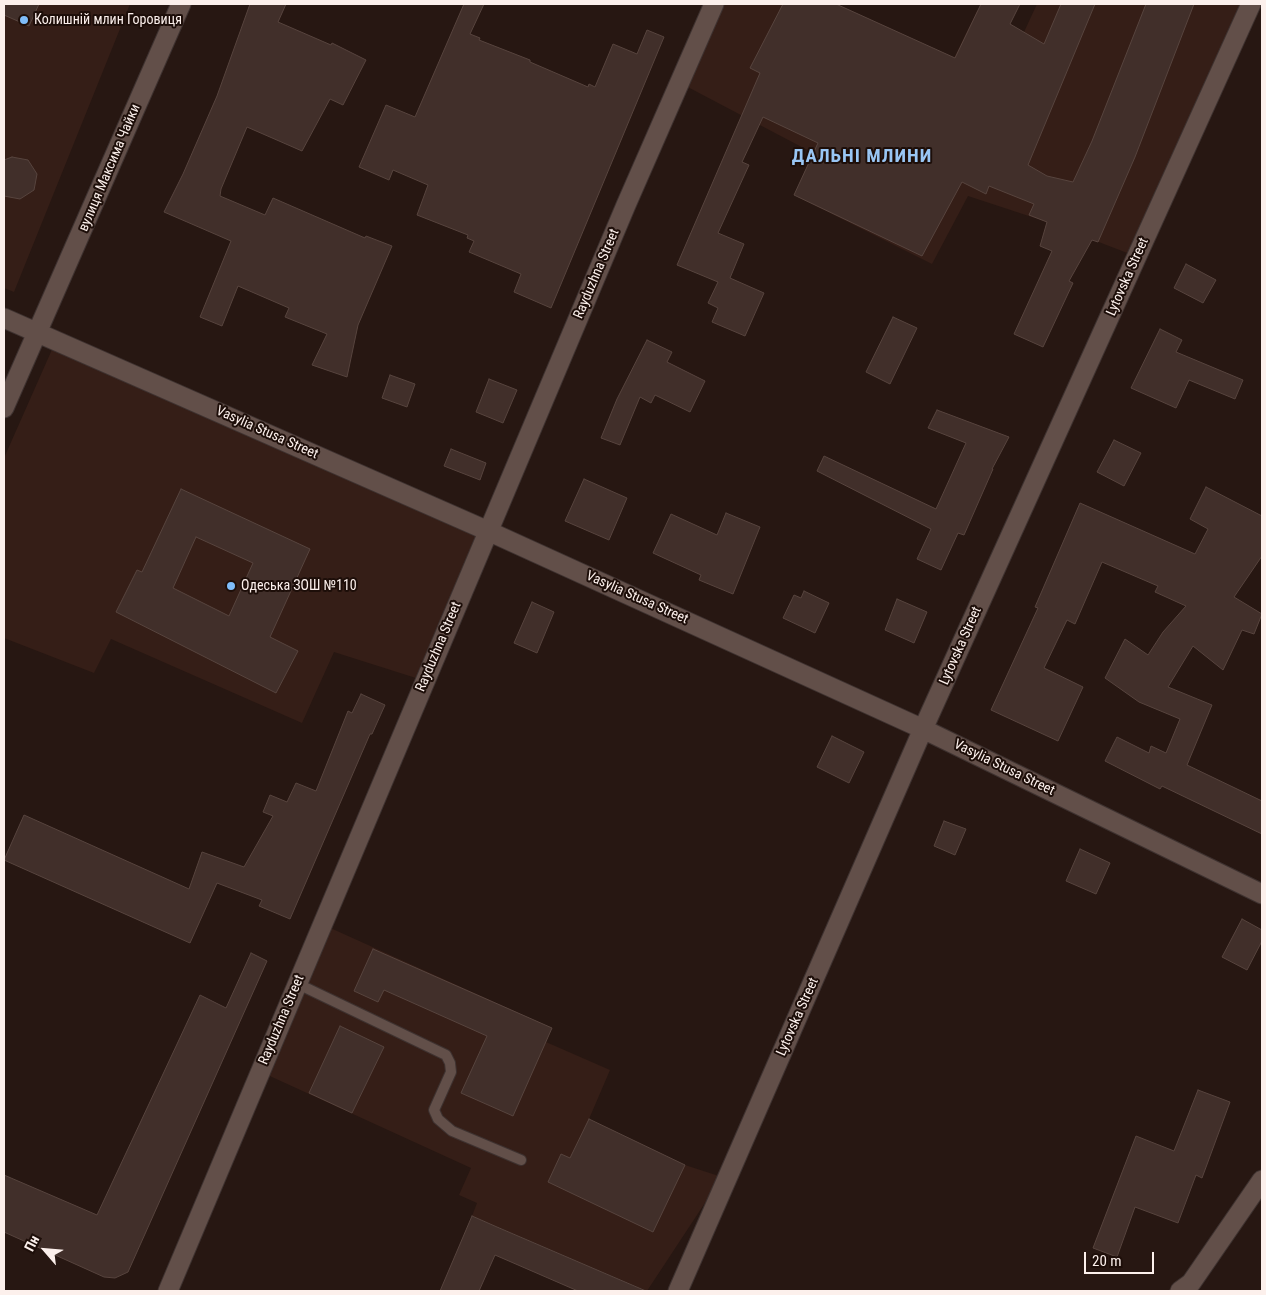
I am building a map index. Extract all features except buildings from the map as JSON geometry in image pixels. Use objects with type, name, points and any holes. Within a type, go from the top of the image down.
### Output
[{"type":"street","name":"вулиця Максима Чайки","points":[[4,408],[181,4]]},
{"type":"street","name":"Rayduzhna Street","points":[[168,1291],[488,531],[714,4]]},
{"type":"street","name":"Lytovska Street","points":[[678,1291],[924,729],[1251,4]]},
{"type":"street","name":"Vasylia Stusa Street","points":[[4,318],[488,531],[924,729],[1262,894]]},
{"type":"street","points":[[1180,1291],[1191,1283],[1262,1180]]},
{"type":"lane","points":[[298,984],[446,1056],[450,1063],[451,1072],[434,1110],[438,1119],[452,1131],[521,1160]]},
{"type":"shaded area","points":[[4,4],[130,4],[14,292],[4,288]]},
{"type":"shaded area","points":[[717,4],[836,4],[954,58],[977,11],[1024,32],[1037,4],[1246,4],[1135,256],[1047,222],[968,196],[932,264],[794,195],[813,153],[682,84]]},
{"type":"shaded area","name":"Одеська ЗОШ №110","points":[[54,345],[481,534],[419,679],[334,652],[302,723],[111,639],[94,673],[4,638],[4,458]]},
{"type":"shaded area","points":[[326,926],[552,1028],[546,1042],[610,1070],[589,1119],[685,1165],[722,1177],[647,1291],[472,1216],[477,1203],[459,1195],[471,1168],[261,1072]]},
{"type":"place","name":"Колишній млин Горовиця","points":[[24,20]]},
{"type":"place","name":"Одеська ЗОШ №110","points":[[231,586]]},
{"type":"district","name":"ДАЛЬНІ МЛИНИ","points":[[862,157]]}]
